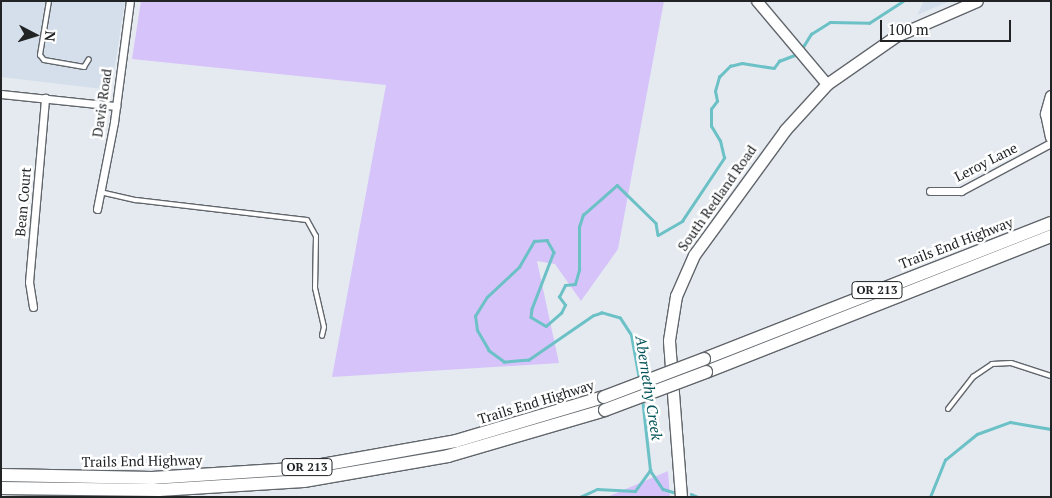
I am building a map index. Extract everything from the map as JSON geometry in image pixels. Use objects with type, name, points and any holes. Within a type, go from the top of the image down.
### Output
[{"type":"highway","name":"Trails End Highway","points":[[1,475],[152,478],[305,468],[449,442],[604,397],[1051,222]]},
{"type":"highway","name":"Trails End Highway","points":[[1,488],[158,490],[304,481],[448,456],[604,410],[706,372],[1051,236]]},
{"type":"main road","name":"South Redland Road","points":[[681,497],[668,347],[678,288],[690,262],[709,231],[789,125],[827,84],[896,36],[977,1]]},
{"type":"street","name":"Davis Road","points":[[97,209],[116,106],[130,1]]},
{"type":"street","points":[[757,1],[827,84]]},
{"type":"street","points":[[1,94],[116,106]]},
{"type":"street","points":[[1051,96],[1046,114],[1051,137]]},
{"type":"street","name":"Bean Court","points":[[33,307],[29,282],[45,98]]},
{"type":"street","name":"Leroy Lane","points":[[930,191],[961,191],[1051,143]]},
{"type":"lane","points":[[49,1],[40,55],[44,60],[84,67],[89,59]]},
{"type":"lane","points":[[100,192],[136,200],[307,220],[316,236],[315,288],[324,327],[322,336]]},
{"type":"lane","points":[[948,408],[973,377],[992,364],[1011,362],[1051,376]]},
{"type":"shaded area","points":[[1,1],[125,1],[111,90],[1,77]]},
{"type":"shaded area","points":[[141,1],[664,1],[618,249],[581,301],[555,264],[537,261],[559,363],[332,377],[386,85],[132,59]]},
{"type":"shaded area","points":[[924,1],[950,1],[917,15]]},
{"type":"shaded area","points":[[668,471],[670,497],[607,497]]},
{"type":"waterway","name":"Abernethy Creek","points":[[801,50],[811,34],[830,22],[869,23],[903,1]]},
{"type":"waterway","name":"Abernethy Creek","points":[[639,379],[631,335],[620,318],[602,313],[593,316],[529,360],[504,362],[489,351],[477,330],[475,316],[487,297],[519,267],[534,241],[547,240],[554,252],[532,309],[531,317],[546,326],[561,313],[565,305],[559,297],[565,285],[575,284],[579,270],[579,227],[583,215],[617,185],[656,223],[658,235],[682,221],[724,158],[720,141],[711,126],[711,109],[717,101],[715,91],[719,77],[730,66],[742,63],[774,68],[779,61],[797,54]]},
{"type":"waterway","name":"Abernethy Creek","points":[[580,497],[597,489],[635,491],[650,470],[642,399]]},
{"type":"waterway","points":[[930,497],[945,460],[977,434],[1010,422],[1051,429]]},
{"type":"waterway","points":[[650,470],[663,489],[673,492]]},
{"type":"waterway","points":[[691,494],[698,497]]}]
